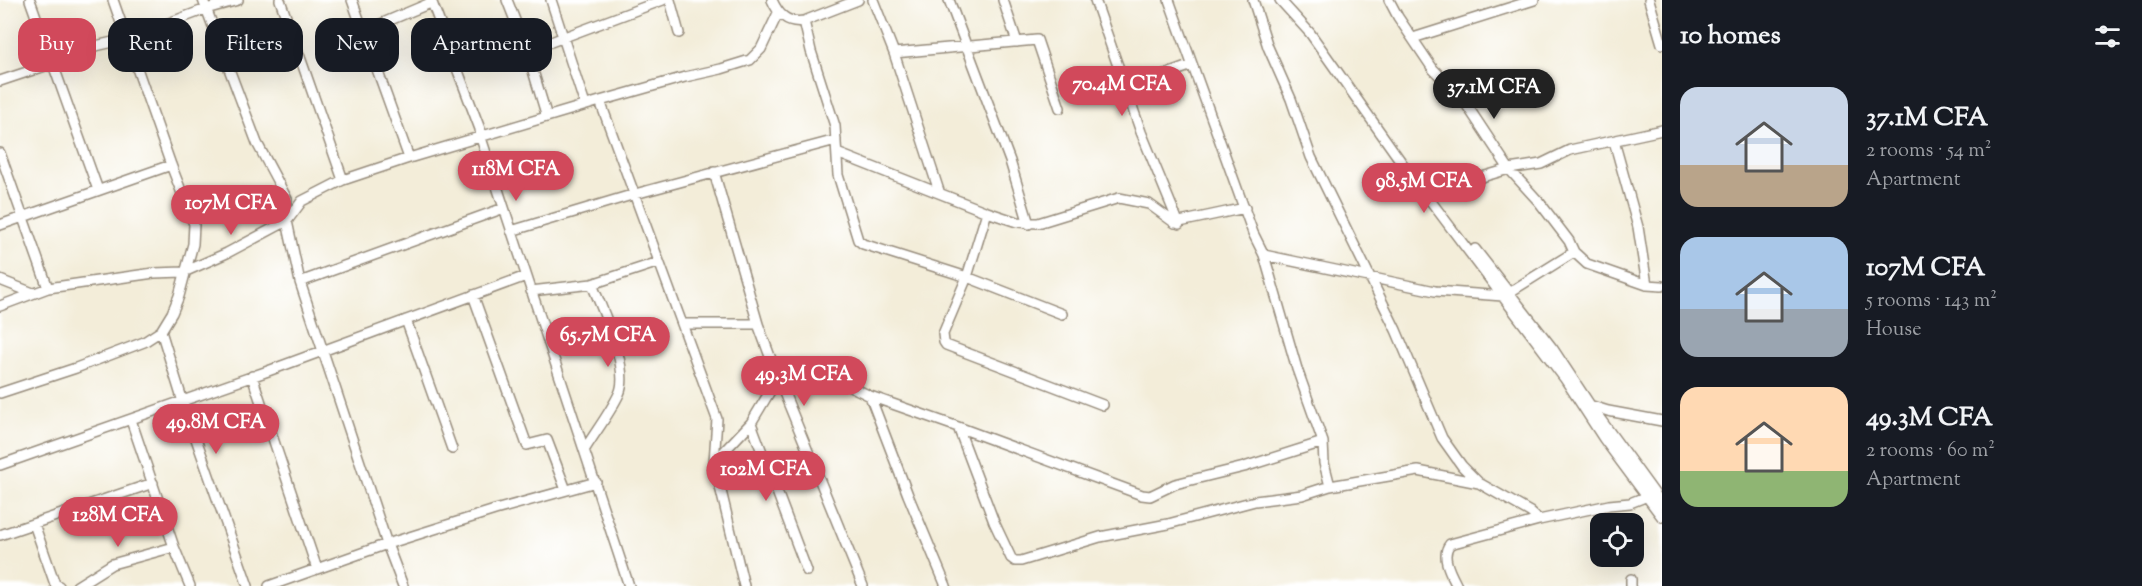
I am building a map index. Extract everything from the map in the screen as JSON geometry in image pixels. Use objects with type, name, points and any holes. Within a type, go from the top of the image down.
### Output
[{"type":"street","points":[[30,0],[37,18]]},
{"type":"street","points":[[113,0],[119,18]]},
{"type":"street","points":[[173,18],[204,4],[238,0]]},
{"type":"street","points":[[280,0],[343,180]]},
{"type":"street","points":[[352,0],[359,18]]},
{"type":"street","points":[[507,0],[514,18]]},
{"type":"street","points":[[551,0],[585,105]]},
{"type":"street","points":[[552,40],[663,0]]},
{"type":"street","points":[[670,0],[679,33]]},
{"type":"street","points":[[772,0],[778,13],[785,19],[798,22],[858,0]]},
{"type":"street","points":[[873,0],[894,53],[939,191]]},
{"type":"street","points":[[949,0],[1010,161],[1029,224]]},
{"type":"street","points":[[1003,0],[1017,42]]},
{"type":"street","points":[[1095,0],[1126,89],[1179,224]]},
{"type":"street","points":[[1169,0],[1253,233],[1264,255],[1297,369],[1323,442],[1324,463],[1330,486]]},
{"type":"street","points":[[1253,0],[1268,47],[1291,99],[1311,157],[1396,330],[1442,438],[1461,466],[1479,483],[1530,512],[1539,520]]},
{"type":"street","points":[[1280,0],[1310,33],[1402,163],[1572,376],[1654,501],[1662,517]]},
{"type":"street","points":[[1288,0],[1315,30],[1507,294],[1604,439],[1654,501]]},
{"type":"street","points":[[1389,0],[1433,69],[1462,98],[1509,169],[1540,203],[1569,241],[1574,252],[1587,264],[1647,285],[1662,286]]},
{"type":"street","points":[[1413,38],[1533,0]]},
{"type":"street","points":[[1649,0],[1662,44]]},
{"type":"street","points":[[392,18],[429,1],[480,129],[511,231],[629,586]]},
{"type":"street","points":[[204,4],[257,143],[286,199],[287,220],[300,282],[403,586]]},
{"type":"street","points":[[0,306],[48,288],[154,273],[184,272],[227,253],[287,220],[302,201],[343,180],[600,100],[750,60],[761,49],[778,13]]},
{"type":"street","points":[[804,21],[835,126],[838,175],[858,240],[866,245],[967,277],[1062,314]]},
{"type":"street","points":[[894,53],[1037,40],[1060,108]]},
{"type":"street","points":[[1126,89],[1192,65]]},
{"type":"street","points":[[0,81],[27,72]]},
{"type":"street","points":[[57,72],[98,190]]},
{"type":"street","points":[[0,393],[76,368],[144,342],[161,331],[172,313],[193,244],[194,224],[138,72]]},
{"type":"street","points":[[379,72],[409,158]]},
{"type":"street","points":[[533,72],[547,117]]},
{"type":"street","points":[[600,100],[717,419],[714,462],[744,586]]},
{"type":"street","points":[[1431,192],[1509,169],[1541,164],[1570,150],[1662,130]]},
{"type":"street","points":[[511,231],[635,194],[836,140]]},
{"type":"street","points":[[1614,141],[1638,227],[1647,285]]},
{"type":"street","points":[[0,153],[48,288]]},
{"type":"street","points":[[837,153],[939,191],[987,212],[1029,224],[1119,198],[1149,204],[1172,222],[1179,224],[1245,208]]},
{"type":"street","points":[[0,225],[171,165]]},
{"type":"street","points":[[714,172],[758,324],[863,586]]},
{"type":"street","points":[[300,282],[504,208]]},
{"type":"street","points":[[987,212],[967,277],[944,334],[944,342],[946,345],[1103,405]]},
{"type":"street","points":[[1264,255],[1435,291],[1507,294],[1574,252]]},
{"type":"street","points":[[531,291],[592,284],[659,262]]},
{"type":"street","points":[[0,465],[183,402],[526,276]]},
{"type":"street","points":[[0,280],[33,293]]},
{"type":"street","points":[[585,449],[620,393],[623,378],[618,355],[592,284]]},
{"type":"street","points":[[473,295],[527,445],[547,440],[566,490]]},
{"type":"street","points":[[406,320],[452,449]]},
{"type":"street","points":[[682,324],[758,324]]},
{"type":"street","points":[[161,331],[183,402],[248,586]]},
{"type":"street","points":[[778,378],[822,372],[870,396],[1150,496],[1175,484],[1233,470],[1323,442]]},
{"type":"street","points":[[252,376],[317,569]]},
{"type":"street","points":[[714,462],[751,423],[778,378]]},
{"type":"street","points":[[870,396],[946,586]]},
{"type":"street","points":[[1590,405],[1599,409],[1662,421]]},
{"type":"street","points":[[131,420],[174,547],[190,586]]},
{"type":"street","points":[[751,423],[807,571]]},
{"type":"street","points":[[958,426],[994,522],[1011,558],[1015,561],[1100,537],[1168,524],[1255,501],[1302,495],[1330,486],[1418,471],[1479,483]]},
{"type":"street","points":[[269,586],[387,544],[596,482]]},
{"type":"street","points":[[0,536],[153,483]]},
{"type":"street","points":[[1457,586],[1448,566],[1446,549],[1448,546],[1539,520],[1609,505],[1654,501]]},
{"type":"street","points":[[34,524],[55,584],[59,586]]},
{"type":"street","points":[[77,586],[112,564],[174,547]]}]
